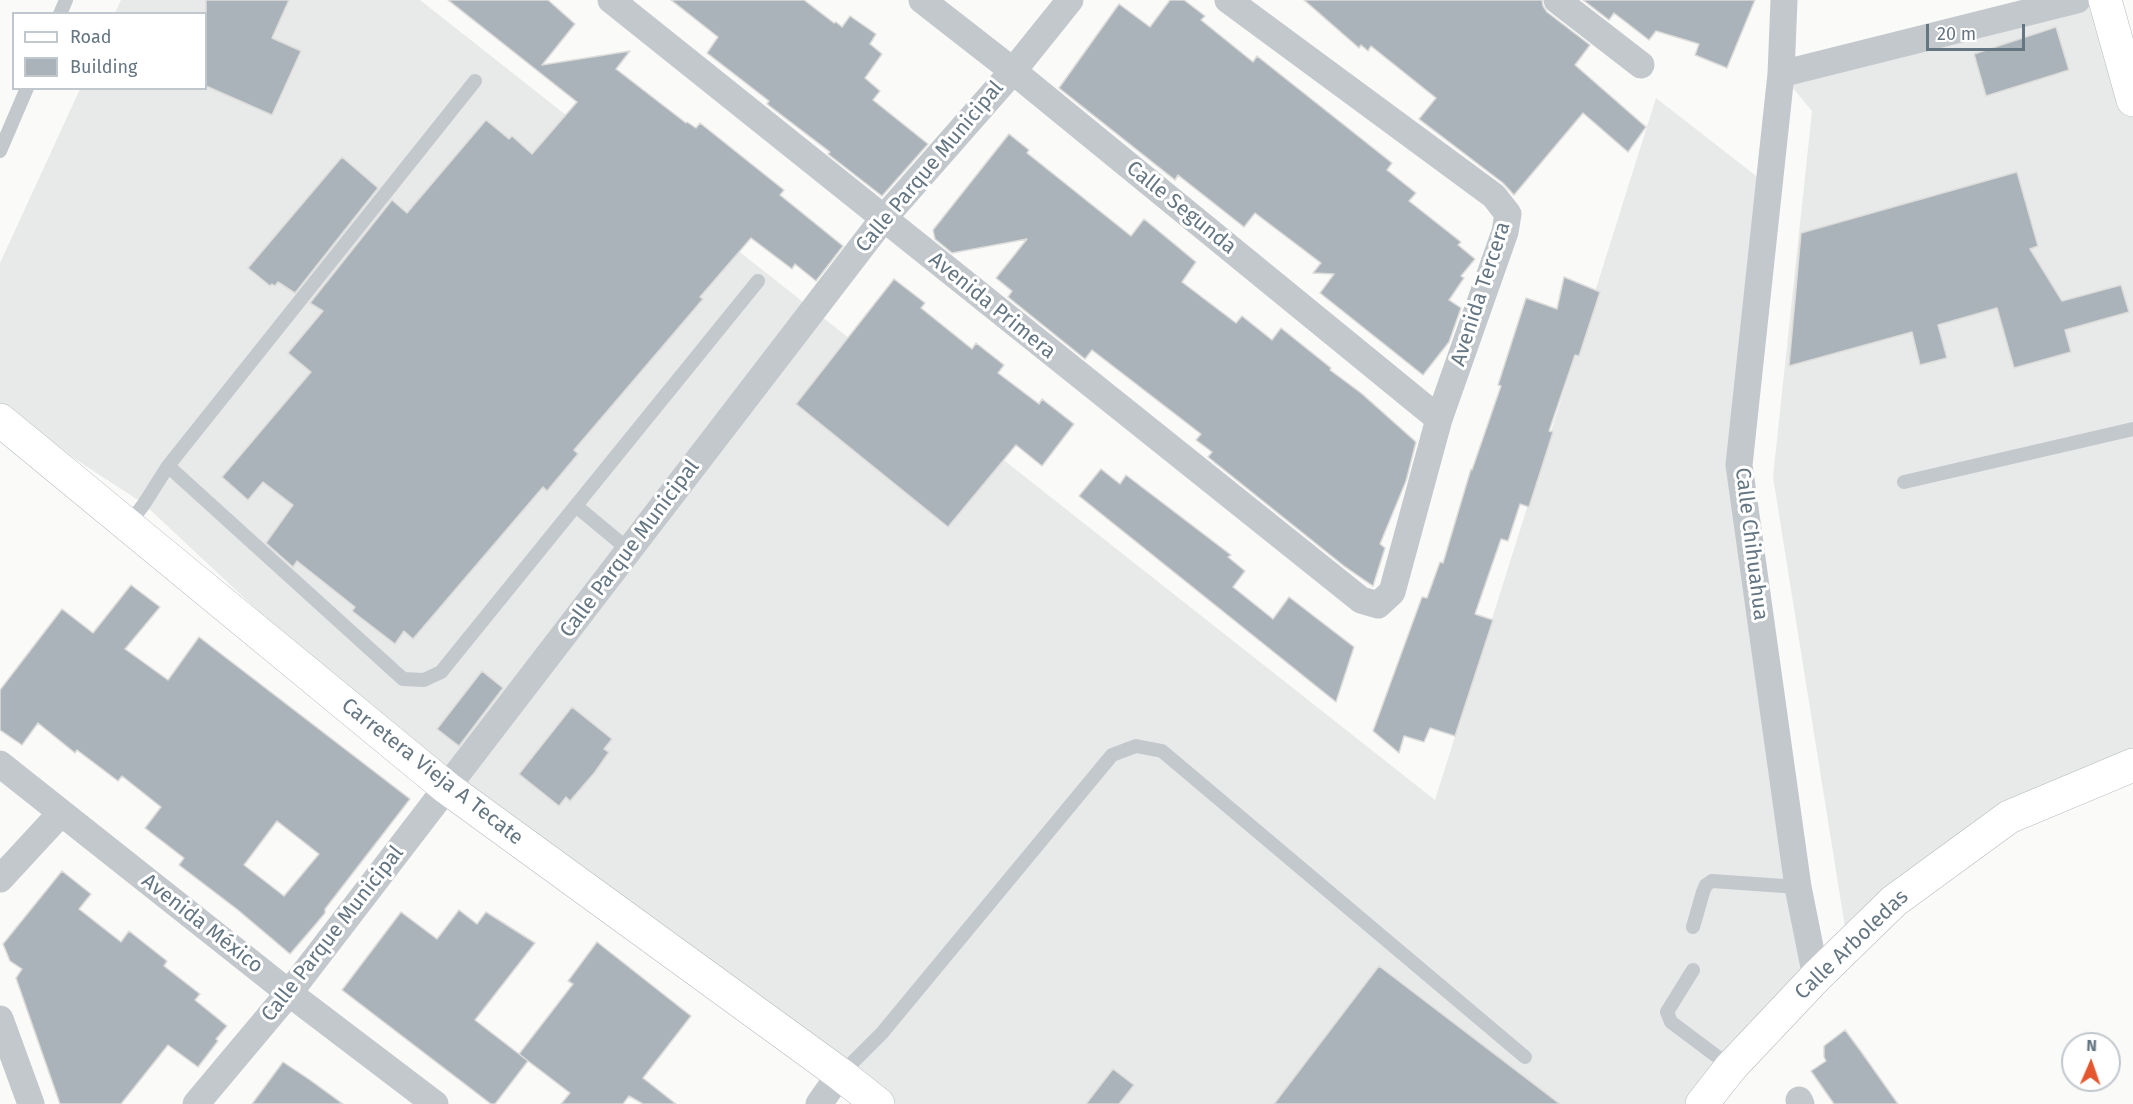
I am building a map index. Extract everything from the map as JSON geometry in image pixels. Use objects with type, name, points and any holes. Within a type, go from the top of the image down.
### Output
[{"type":"street","name":"Avenida Primera","points":[[611,0],[1361,600],[1378,605]]},
{"type":"street","name":"Calle Segunda","points":[[922,0],[1013,70],[1439,419]]},
{"type":"street","name":"Calle Parque Municipal","points":[[196,1104],[289,993],[883,219],[1013,70],[1070,0]]},
{"type":"street","name":"Avenida Tercera","points":[[1228,0],[1494,196],[1508,214],[1505,232],[1439,419],[1392,592],[1378,605]]},
{"type":"street","points":[[1557,0],[1641,65]]},
{"type":"street","name":"Calle Chihuahua","points":[[1784,0],[1781,74],[1739,465],[1798,887],[1816,977]]},
{"type":"street","points":[[1781,74],[2077,0]]},
{"type":"street","points":[[2105,0],[2133,100]]},
{"type":"street","name":"Carretera Vieja A Tecate","points":[[0,420],[447,788],[878,1104]]},
{"type":"street","name":"Avenida México","points":[[0,764],[289,993],[435,1104]]},
{"type":"street","name":"Calle Arboledas","points":[[1702,1104],[1731,1067],[1816,977],[1893,901],[2009,817],[2130,769]]},
{"type":"street","points":[[0,879],[61,813]]},
{"type":"street","points":[[0,1019],[32,1104]]},
{"type":"street","points":[[819,1104],[840,1074]]},
{"type":"lane","points":[[128,525],[168,466],[475,81]]},
{"type":"lane","points":[[0,151],[26,90]]},
{"type":"lane","points":[[168,466],[403,679],[424,680],[441,672],[758,281]]},
{"type":"lane","points":[[1904,482],[2133,429]]},
{"type":"lane","points":[[576,506],[629,550]]},
{"type":"lane","points":[[840,1074],[882,1033],[1112,755],[1136,746],[1162,751],[1525,1057]]},
{"type":"lane","points":[[1693,927],[1703,892],[1706,885],[1712,881],[1798,887]]},
{"type":"lane","points":[[1693,970],[1667,1012],[1671,1022],[1731,1067]]},
{"type":"shaded area","points":[[121,0],[420,0],[1435,800],[1656,98],[1769,186],[1739,465],[1816,977],[1702,1104],[878,1104],[447,788],[144,504],[0,410],[0,263],[80,90],[207,90],[207,12],[115,12]]},
{"type":"shaded area","points":[[2105,0],[2133,104],[2133,765],[2009,817],[1848,946],[1773,477],[1812,111],[1781,74]]},
{"type":"building","points":[[206,0],[289,0],[272,38],[301,51],[272,115],[207,86]]},
{"type":"building","points":[[448,0],[548,0],[575,24],[542,65],[630,51],[616,69],[686,123],[696,128],[700,123],[784,190],[780,195],[843,246],[816,281],[795,264],[792,269],[751,238],[700,297],[703,299],[574,450],[578,454],[547,491],[543,487],[413,639],[404,631],[395,644],[352,611],[355,607],[297,561],[293,567],[266,543],[293,505],[263,482],[248,500],[222,477],[311,372],[288,353],[323,311],[310,303],[392,200],[407,213],[486,120],[509,139],[512,136],[532,154],[577,102]]},
{"type":"building","points":[[671,0],[804,0],[842,27],[850,16],[876,34],[870,44],[882,54],[865,78],[880,91],[873,100],[928,144],[882,196],[828,154],[830,152],[767,104],[769,101],[707,53],[718,37]]},
{"type":"building","points":[[1170,0],[1184,0],[1205,16],[1201,20],[1253,62],[1257,56],[1392,163],[1387,170],[1416,193],[1409,201],[1461,242],[1458,245],[1475,259],[1461,276],[1464,278],[1449,300],[1461,308],[1449,342],[1423,375],[1320,293],[1334,274],[1313,273],[1321,263],[1255,213],[1244,227],[1178,175],[1175,180],[1059,88],[1119,4],[1150,27]]},
{"type":"building","points":[[1304,0],[1542,0],[1547,12],[1590,45],[1575,65],[1646,127],[1628,152],[1583,113],[1514,195],[1503,183],[1419,119],[1436,98],[1371,46],[1368,51],[1361,45],[1359,48]]},
{"type":"building","points":[[1583,0],[1755,0],[1727,68],[1695,55],[1699,44],[1656,31],[1649,40],[1614,13],[1609,20]]},
{"type":"building","points":[[2056,27],[2069,70],[1986,96],[1974,54]]},
{"type":"building","points":[[1009,134],[1029,150],[1027,153],[1131,236],[1144,219],[1196,262],[1182,282],[1236,323],[1242,316],[1272,340],[1281,328],[1361,393],[1416,442],[1406,481],[1380,544],[1385,548],[1373,586],[1344,566],[1208,457],[1212,452],[1196,440],[1201,434],[1092,350],[1085,359],[1008,297],[1012,291],[996,278],[1027,239],[952,253],[935,239],[933,230]]},
{"type":"building","points":[[342,157],[378,188],[295,293],[278,282],[275,286],[272,284],[270,286],[248,268]]},
{"type":"building","points":[[2017,172],[2038,246],[2030,249],[2062,301],[2121,285],[2129,312],[2065,330],[2071,352],[2014,368],[1997,308],[1938,325],[1947,358],[1920,365],[1912,332],[1789,366],[1801,233]]},
{"type":"building","points":[[1564,277],[1600,292],[1579,356],[1575,355],[1549,431],[1553,432],[1529,507],[1520,504],[1508,541],[1501,539],[1475,614],[1493,620],[1455,736],[1430,728],[1424,742],[1404,736],[1399,753],[1373,731],[1422,597],[1427,598],[1440,562],[1443,563],[1471,469],[1501,386],[1498,385],[1526,298],[1557,309]]},
{"type":"building","points":[[894,279],[925,303],[921,308],[972,349],[976,343],[1004,365],[998,373],[1039,404],[1042,399],[1074,424],[1042,466],[1016,445],[948,527],[796,404]]},
{"type":"building","points":[[1101,469],[1120,484],[1126,475],[1231,555],[1228,557],[1245,571],[1233,587],[1273,619],[1289,597],[1354,647],[1336,702],[1079,496]]},
{"type":"building","points":[[131,585],[160,607],[125,649],[168,680],[199,637],[410,799],[325,909],[325,913],[290,954],[179,865],[184,858],[145,828],[161,807],[122,776],[118,781],[77,750],[75,753],[38,723],[22,745],[0,730],[0,690],[62,609],[93,633]],"holes":[[[277,821],[319,854],[284,896],[244,865]]]},
{"type":"building","points":[[482,671],[503,688],[459,746],[437,729]]},
{"type":"building","points":[[572,707],[612,739],[604,749],[609,752],[595,772],[570,801],[566,797],[559,806],[519,774]]},
{"type":"building","points":[[62,871],[91,894],[79,909],[121,942],[129,931],[167,961],[164,966],[200,994],[195,1000],[227,1026],[198,1067],[168,1045],[121,1104],[60,1104],[16,978],[22,969],[10,961],[3,944]]},
{"type":"building","points":[[459,910],[477,924],[486,912],[535,943],[475,1020],[528,1061],[495,1104],[491,1104],[342,990],[401,912],[437,939]]},
{"type":"building","points":[[597,942],[691,1016],[643,1078],[676,1104],[643,1104],[629,1096],[623,1104],[561,1104],[570,1093],[519,1054],[573,984],[568,981]]},
{"type":"building","points":[[1379,966],[1560,1104],[1274,1104]]},
{"type":"building","points":[[1845,1030],[1898,1104],[1834,1104],[1811,1071],[1826,1061],[1824,1046]]},
{"type":"building","points":[[283,1062],[310,1080],[343,1104],[252,1104]]},
{"type":"building","points":[[1113,1069],[1134,1085],[1119,1104],[1086,1104]]}]
